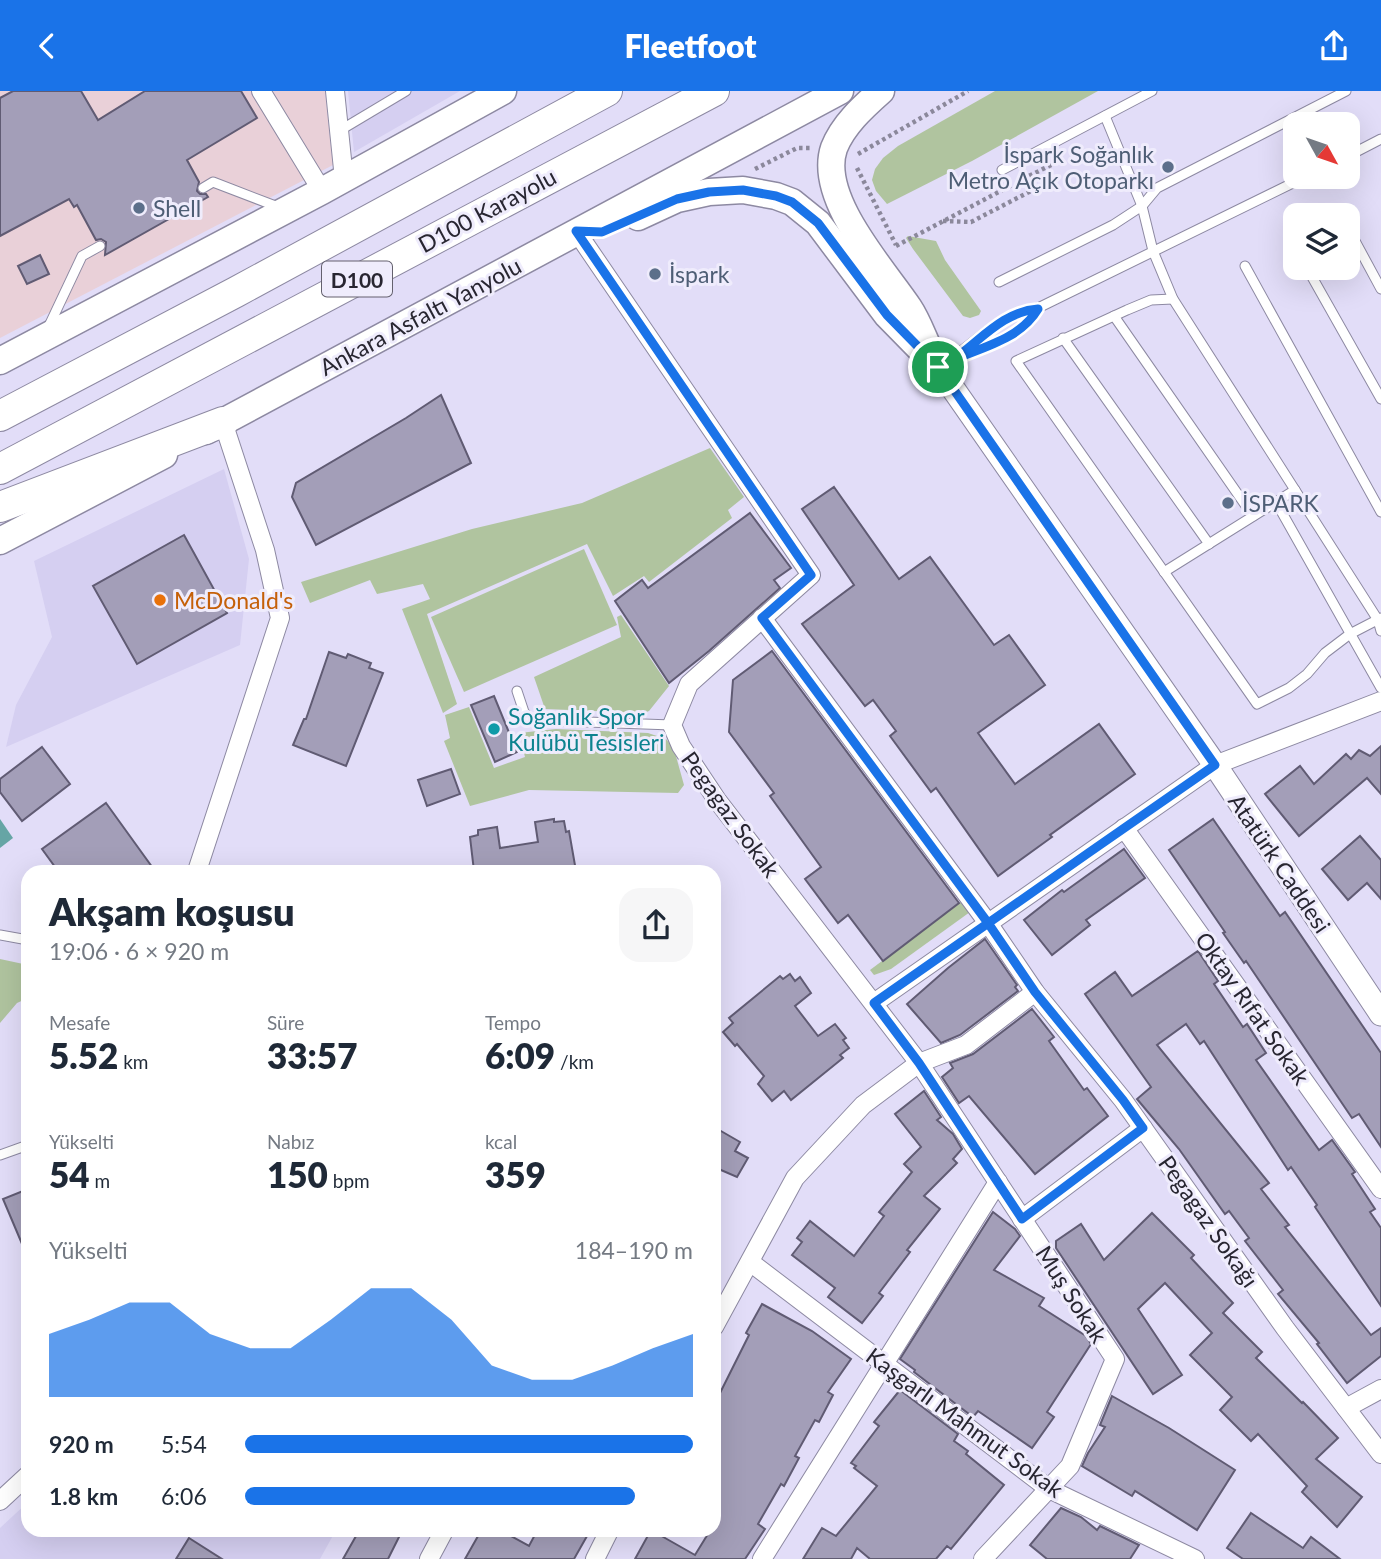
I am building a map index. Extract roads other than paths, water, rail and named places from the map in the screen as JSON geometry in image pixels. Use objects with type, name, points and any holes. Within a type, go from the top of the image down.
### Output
[{"type":"highway","name":"D100 Karayolu","points":[[0,416],[225,299],[607,91]]},
{"type":"highway","name":"D100 Karayolu","points":[[0,469],[714,91]]},
{"type":"highway","points":[[0,507],[223,422]]},
{"type":"main road","points":[[0,361],[333,185],[503,91]]},
{"type":"main road","name":"Ankara Asfaltı Yanyolu","points":[[0,541],[113,484],[576,231],[840,91]]},
{"type":"main road","points":[[881,91],[843,131],[844,153],[832,183],[837,199],[873,258],[949,361]]},
{"type":"main road","points":[[576,231],[602,232],[677,199],[709,192],[743,190],[776,196],[792,202],[818,223],[887,315],[949,361]]},
{"type":"street","points":[[261,91],[333,185]]},
{"type":"street","points":[[333,185],[339,131],[335,91]]},
{"type":"street","name":"Pegagaz Sokak","points":[[576,231],[811,575],[689,684],[672,725],[681,746],[717,800],[919,1063]]},
{"type":"street","name":"Atatürk Caddesi","points":[[949,361],[1381,1014]]},
{"type":"street","points":[[199,865],[280,618],[265,550],[223,422]]},
{"type":"street","name":"Pegagaz Sokağı","points":[[762,618],[988,923],[1035,992],[1123,1100],[1285,1328],[1381,1454]]},
{"type":"street","points":[[874,1003],[1215,765],[1381,701]]},
{"type":"street","name":"Oktay Rıfat Sokak","points":[[1124,828],[1381,1189]]},
{"type":"street","points":[[721,1314],[795,1178],[863,1105],[919,1063],[966,1045],[1035,992]]},
{"type":"street","name":"Muş Sokak","points":[[919,1063],[1115,1359],[1070,1466],[1049,1489]]},
{"type":"street","points":[[1022,1219],[1143,1128]]},
{"type":"street","points":[[762,1559],[998,1182]]},
{"type":"street","name":"Kaşgarlı Mahmut Sokak","points":[[750,1262],[1049,1489],[1167,1553],[1195,1559]]},
{"type":"street","points":[[1346,1408],[1381,1389]]},
{"type":"street","points":[[0,1501],[21,1482]]},
{"type":"street","points":[[984,1559],[1049,1489]]},
{"type":"street","points":[[429,1559],[440,1537]]},
{"type":"street","points":[[595,1559],[606,1537]]},
{"type":"lane","points":[[339,131],[406,91]]},
{"type":"lane","points":[[1002,170],[1152,91]]},
{"type":"lane","points":[[999,282],[1113,225],[1143,206],[1157,188],[1346,91]]},
{"type":"lane","points":[[1105,116],[1143,206],[1153,251],[1173,299],[1379,619],[1381,631]]},
{"type":"lane","points":[[1360,151],[1380,143]]},
{"type":"lane","points":[[202,188],[213,182],[286,210]]},
{"type":"lane","points":[[949,361],[984,333],[1023,310],[1038,309],[1283,188]]},
{"type":"lane","points":[[43,339],[82,256],[100,246]]},
{"type":"lane","points":[[1360,250],[1381,289]]},
{"type":"lane","points":[[1245,266],[1381,512]]},
{"type":"lane","points":[[1314,280],[1381,399]]},
{"type":"lane","points":[[1173,299],[1152,300],[1016,361],[1257,704],[1289,688],[1307,674],[1325,653],[1350,634],[1379,619]]},
{"type":"lane","points":[[949,361],[989,347],[1030,321],[1038,309]]},
{"type":"lane","points":[[1114,316],[1253,516]]},
{"type":"lane","points":[[1063,338],[1209,544]]},
{"type":"lane","points":[[1164,572],[1295,490]]},
{"type":"lane","points":[[1276,502],[1381,688]]},
{"type":"lane","points":[[517,691],[524,712],[531,720],[672,725]]},
{"type":"lane","points":[[0,935],[21,939]]},
{"type":"lane","points":[[0,1155],[21,1148]]},
{"type":"place","name":"İspark Soğanlık Metro Açık Otoparkı","points":[[1168,167]]},
{"type":"place","name":"Shell","points":[[139,208]]},
{"type":"place","name":"İspark","points":[[655,274]]},
{"type":"place","name":"İSPARK","points":[[1228,503]]},
{"type":"place","name":"McDonald's","points":[[160,600]]},
{"type":"place","name":"Soğanlık Spor Kulübü Tesisleri","points":[[494,729]]}]
